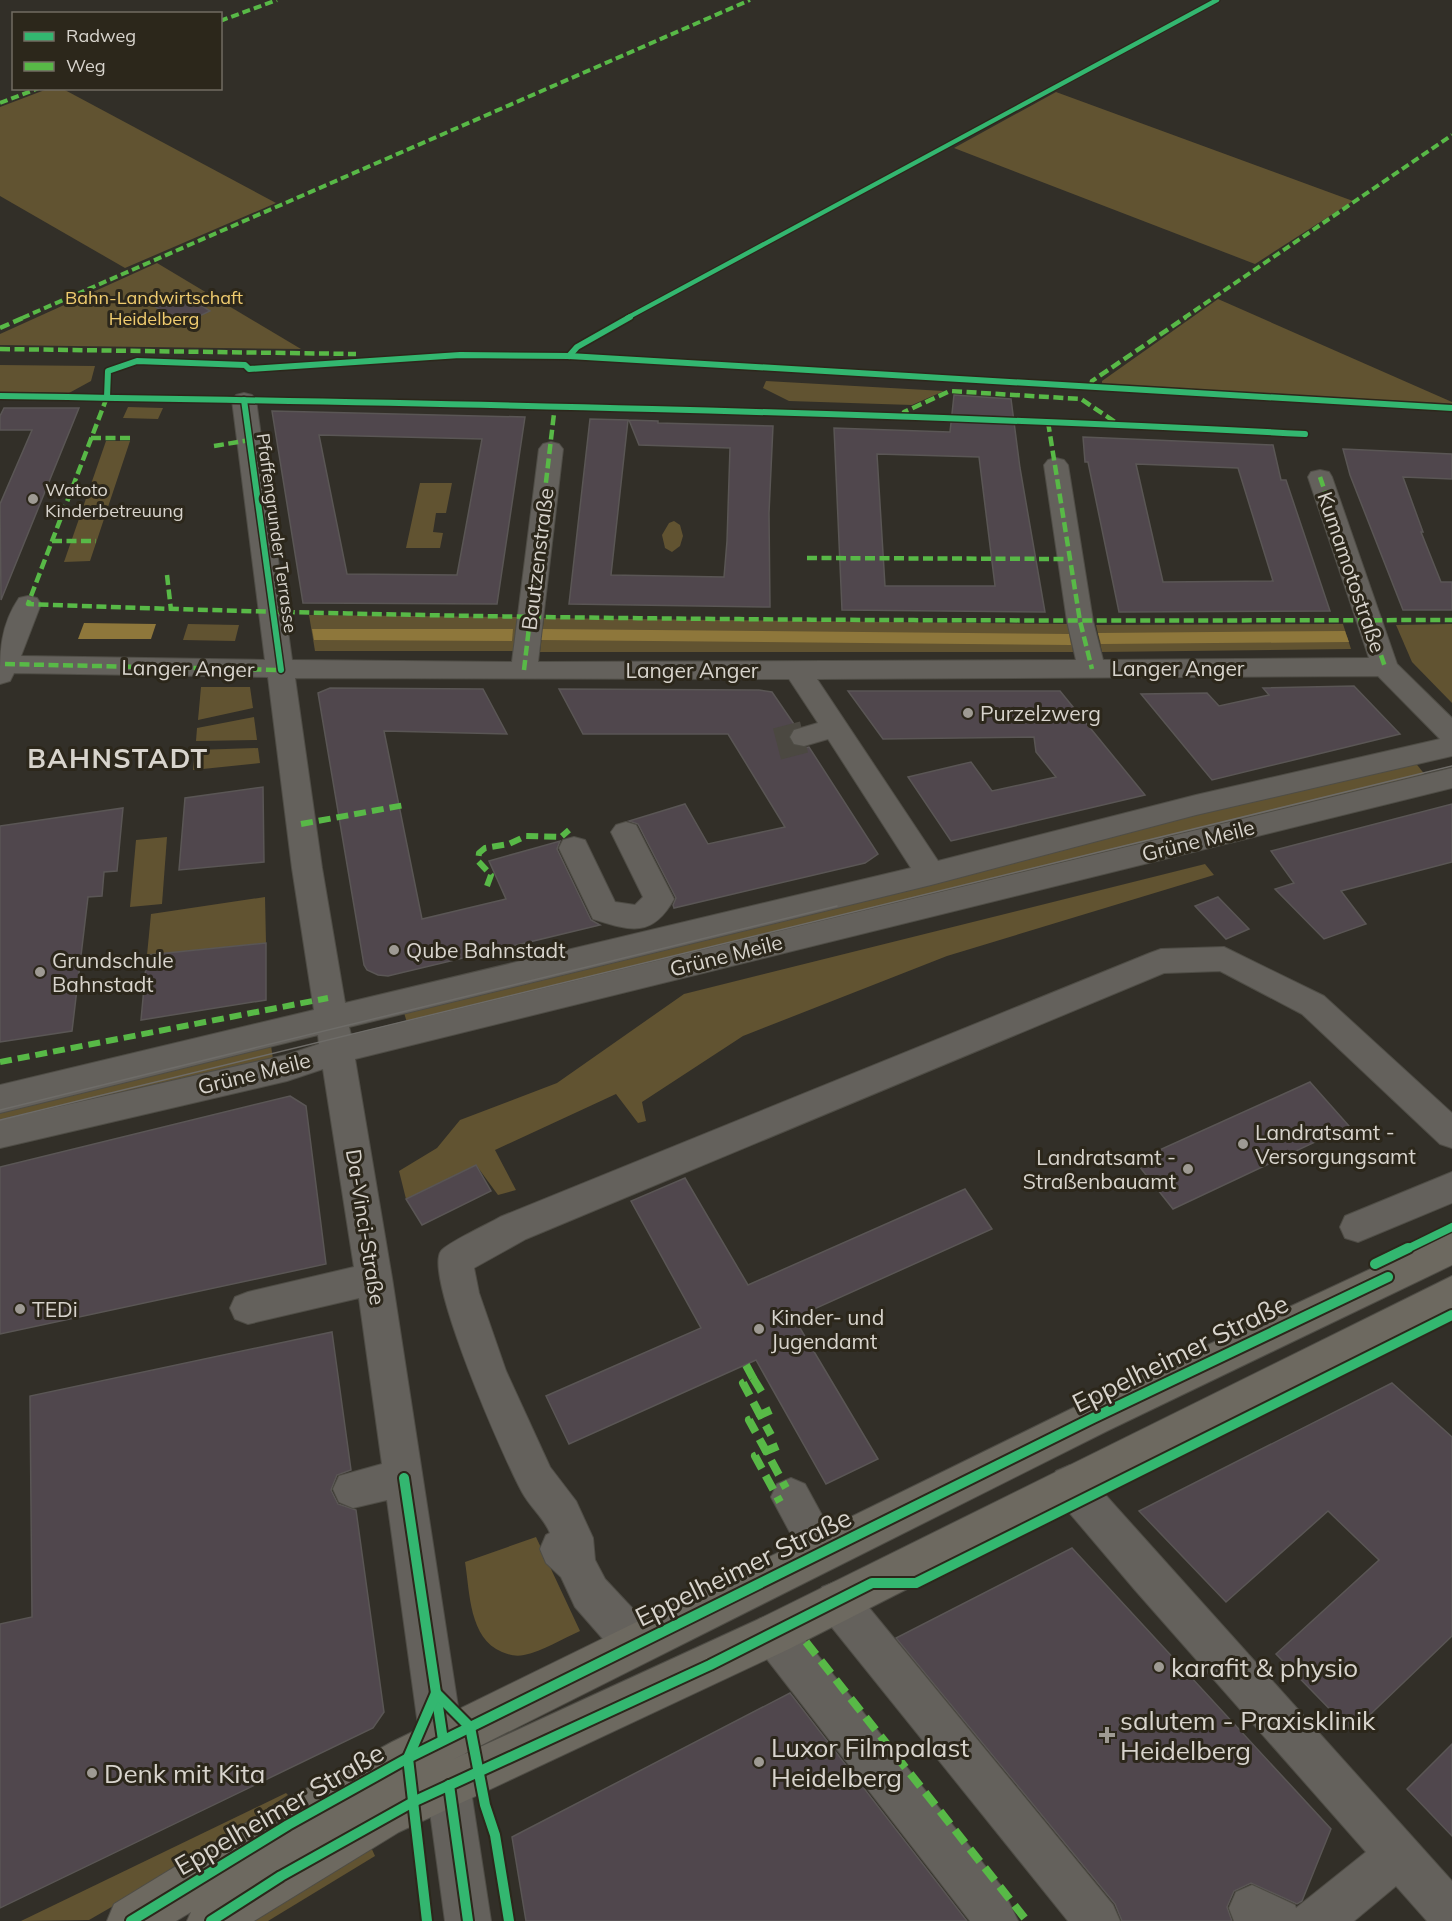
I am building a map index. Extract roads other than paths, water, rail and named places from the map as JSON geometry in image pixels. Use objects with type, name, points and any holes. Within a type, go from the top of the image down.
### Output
[{"type":"main road","name":"Eppelheimer Straße","points":[[211,1921],[281,1876],[383,1816],[446,1763],[630,1647],[1093,1418],[1452,1247]]},
{"type":"main road","name":"Eppelheimer Straße","points":[[131,1921],[366,1780],[446,1763],[774,1634],[1452,1293]]},
{"type":"street","name":"Pfaffengrunder Terrasse","points":[[244,400],[281,670]]},
{"type":"street","name":"Bautzenstraße","points":[[524,670],[551,449]]},
{"type":"street","points":[[1056,465],[1079,611],[1092,669]]},
{"type":"street","name":"Kumamotostraße","points":[[1320,477],[1385,667]]},
{"type":"street","points":[[2,668],[28,604]]},
{"type":"street","name":"Langer Anger","points":[[2,668],[797,670],[1385,667]]},
{"type":"street","points":[[1385,667],[1452,735]]},
{"type":"street","name":"Da-Vinci-Straße","points":[[281,670],[307,868],[374,1278],[468,1921]]},
{"type":"street","points":[[797,670],[931,874]]},
{"type":"street","points":[[804,737],[834,728]]},
{"type":"street","name":"Grüne Meile","points":[[0,1134],[287,1068],[334,1035],[931,874],[1196,805],[1452,746]]},
{"type":"street","name":"Grüne Meile","points":[[0,1099],[334,1035],[1452,778]]},
{"type":"street","points":[[574,848],[604,911],[642,918],[658,899],[626,832]]},
{"type":"street","points":[[630,1647],[618,1624],[590,1593],[575,1563],[556,1546],[537,1510],[536,1479],[487,1372],[461,1293],[454,1261],[513,1228],[1161,962],[1224,958],[1313,1005],[1452,1134]]},
{"type":"street","points":[[1358,1227],[1452,1187]]},
{"type":"street","points":[[248,1308],[374,1278]]},
{"type":"street","points":[[353,1490],[404,1478]]},
{"type":"street","points":[[1070,1484],[1149,1576],[1452,1915]]},
{"type":"street","points":[[791,1497],[822,1552]]},
{"type":"street","points":[[837,1601],[1097,1921]]},
{"type":"street","points":[[774,1634],[985,1902],[995,1921]]},
{"type":"street","points":[[1314,1921],[1318,1921],[1399,1854]]},
{"type":"tunnel","points":[[777,744],[804,737]]},
{"type":"tram line","points":[[0,1120],[1452,766]]},
{"type":"tram line","points":[[0,1110],[837,906]]},
{"type":"place","name":"Watoto Kinderbetreuung","points":[[33,499]]},
{"type":"place","name":"Purzelzwerg","points":[[968,713]]},
{"type":"place","name":"Qube Bahnstadt","points":[[394,950]]},
{"type":"place","name":"Grundschule Bahnstadt","points":[[40,972]]},
{"type":"place","name":"Landratsamt - Versorgungsamt","points":[[1243,1144]]},
{"type":"place","name":"Landratsamt - Straßenbauamt","points":[[1188,1169]]},
{"type":"place","name":"TEDi","points":[[20,1309]]},
{"type":"place","name":"Kinder- und Jugendamt","points":[[759,1329]]},
{"type":"place","name":"karafit & physio","points":[[1159,1667]]},
{"type":"place","name":"salutem - Praxisklinik Heidelberg","points":[[1107,1735]]},
{"type":"place","name":"Luxor Filmpalast Heidelberg","points":[[759,1762]]},
{"type":"place","name":"Denk mit Kita","points":[[92,1773]]},
{"type":"district","name":"BAHNSTADT","points":[[118,758]]},
{"type":"park label","name":"Bahn-Landwirtschaft Heidelberg","points":[[154,307]]}]
